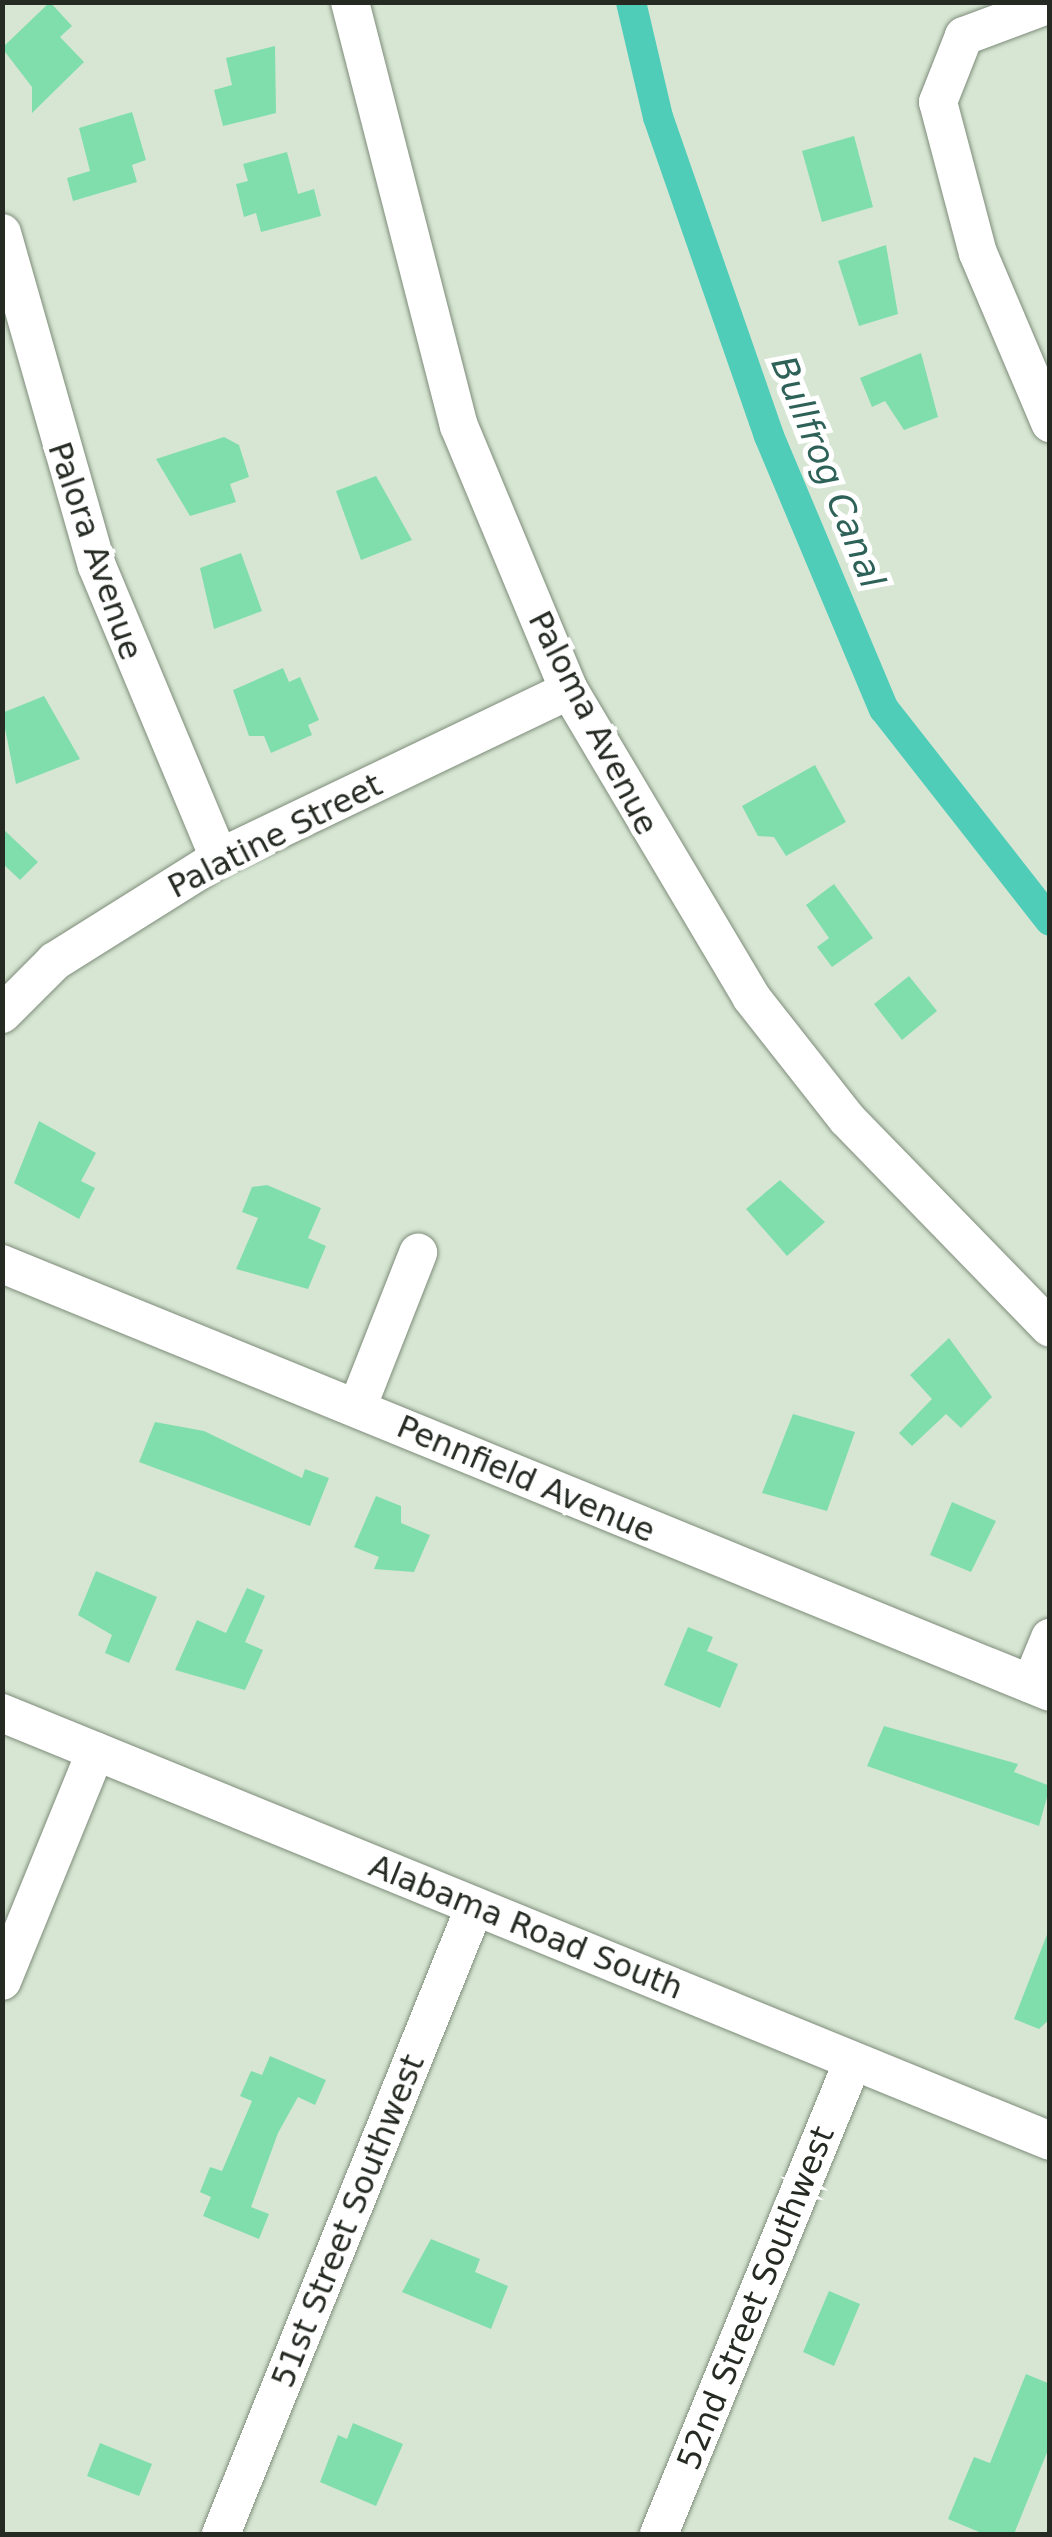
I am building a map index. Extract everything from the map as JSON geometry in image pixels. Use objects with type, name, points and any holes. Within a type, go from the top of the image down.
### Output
[{"type":"street","name":"Paloma Avenue","points":[[350,2],[459,426],[569,690],[677,885],[784,1040],[1050,1328]]},
{"type":"street","points":[[1050,4],[964,36],[943,70],[938,102],[978,253],[1050,423]]},
{"type":"street","name":"Palora Avenue","points":[[2,233],[96,566],[219,858]]},
{"type":"street","name":"Palatine Street","points":[[2,1014],[55,962],[219,858],[569,690]]},
{"type":"street","points":[[356,1408],[418,1253]]},
{"type":"street","name":"Pennfield Avenue","points":[[2,1264],[1040,1688]]},
{"type":"street","points":[[1040,1688],[1050,1638]]},
{"type":"street","name":"Alabama Road South","points":[[2,1713],[1050,2142]]},
{"type":"street","points":[[2,1981],[96,1751]]},
{"type":"street","name":"51st Street Southwest","points":[[221,2534],[475,1906]]},
{"type":"street","name":"52nd Street Southwest","points":[[659,2534],[854,2062]]},
{"type":"building","points":[[50,2],[72,26],[60,37],[84,62],[32,113],[32,87],[2,48]]},
{"type":"building","points":[[275,46],[276,113],[223,126],[214,90],[232,85],[226,58]]},
{"type":"building","points":[[132,112],[146,160],[132,165],[137,182],[73,201],[67,178],[90,171],[79,128]]},
{"type":"building","points":[[854,136],[873,207],[822,222],[802,151]]},
{"type":"building","points":[[287,152],[298,194],[314,189],[321,216],[261,232],[256,213],[244,217],[236,184],[248,181],[243,164]]},
{"type":"building","points":[[886,245],[898,314],[859,326],[838,261]]},
{"type":"building","points":[[921,353],[938,417],[904,430],[885,401],[872,407],[860,378]]},
{"type":"building","points":[[224,437],[239,445],[249,477],[230,484],[236,502],[190,516],[156,459]]},
{"type":"building","points":[[376,476],[412,540],[361,560],[336,491]]},
{"type":"building","points":[[241,553],[262,611],[214,629],[200,568]]},
{"type":"building","points":[[283,668],[289,682],[300,677],[319,720],[308,725],[312,735],[271,753],[264,736],[249,736],[233,690]]},
{"type":"building","points":[[44,696],[80,759],[16,784],[2,713]]},
{"type":"building","points":[[815,765],[846,822],[786,856],[774,837],[758,836],[742,806]]},
{"type":"building","points":[[2,828],[38,862],[20,880],[2,863]]},
{"type":"building","points":[[834,884],[873,938],[832,967],[817,947],[829,938],[806,905]]},
{"type":"building","points":[[909,976],[937,1011],[902,1040],[874,1004]]},
{"type":"building","points":[[39,1121],[96,1153],[81,1181],[95,1188],[79,1219],[14,1183]]},
{"type":"building","points":[[780,1180],[825,1222],[787,1256],[746,1209]]},
{"type":"building","points":[[267,1185],[321,1208],[308,1238],[326,1246],[308,1289],[236,1269],[258,1218],[242,1212],[252,1187]]},
{"type":"building","points":[[949,1338],[992,1397],[961,1428],[946,1414],[912,1446],[899,1433],[932,1399],[910,1375]]},
{"type":"building","points":[[793,1414],[855,1432],[827,1511],[762,1493]]},
{"type":"building","points":[[155,1422],[204,1431],[302,1478],[305,1469],[329,1478],[310,1526],[139,1462]]},
{"type":"building","points":[[376,1496],[401,1506],[401,1523],[430,1535],[414,1572],[374,1569],[379,1557],[354,1547]]},
{"type":"building","points":[[952,1502],[996,1521],[971,1572],[930,1555]]},
{"type":"building","points":[[96,1571],[157,1597],[129,1663],[105,1653],[112,1635],[78,1615]]},
{"type":"building","points":[[247,1588],[265,1596],[245,1642],[263,1650],[245,1690],[175,1670],[197,1620],[226,1633]]},
{"type":"building","points":[[688,1627],[713,1637],[707,1651],[738,1664],[720,1708],[664,1685]]},
{"type":"building","points":[[884,1726],[1018,1764],[1014,1772],[1050,1786],[1039,1826],[867,1766]]},
{"type":"building","points":[[1048,1932],[1050,2019],[1039,2029],[1014,2019]]},
{"type":"building","points":[[270,2056],[326,2080],[315,2105],[298,2097],[278,2133],[251,2207],[269,2214],[259,2239],[203,2216],[211,2197],[200,2192],[210,2167],[222,2171],[252,2101],[240,2096],[251,2071],[262,2075]]},
{"type":"building","points":[[431,2239],[480,2259],[475,2272],[508,2286],[491,2329],[402,2292]]},
{"type":"building","points":[[829,2291],[860,2304],[834,2366],[803,2352]]},
{"type":"building","points":[[1026,2374],[1050,2384],[1050,2445],[1014,2534],[984,2534],[948,2519],[974,2457],[990,2463]]},
{"type":"building","points":[[353,2423],[403,2444],[376,2506],[320,2482],[338,2435],[347,2439]]},
{"type":"building","points":[[100,2443],[152,2464],[139,2496],[87,2476]]},
{"type":"waterway","name":"Bullfrog Canal","points":[[631,2],[658,117],[769,436],[884,709],[1050,921]]}]
